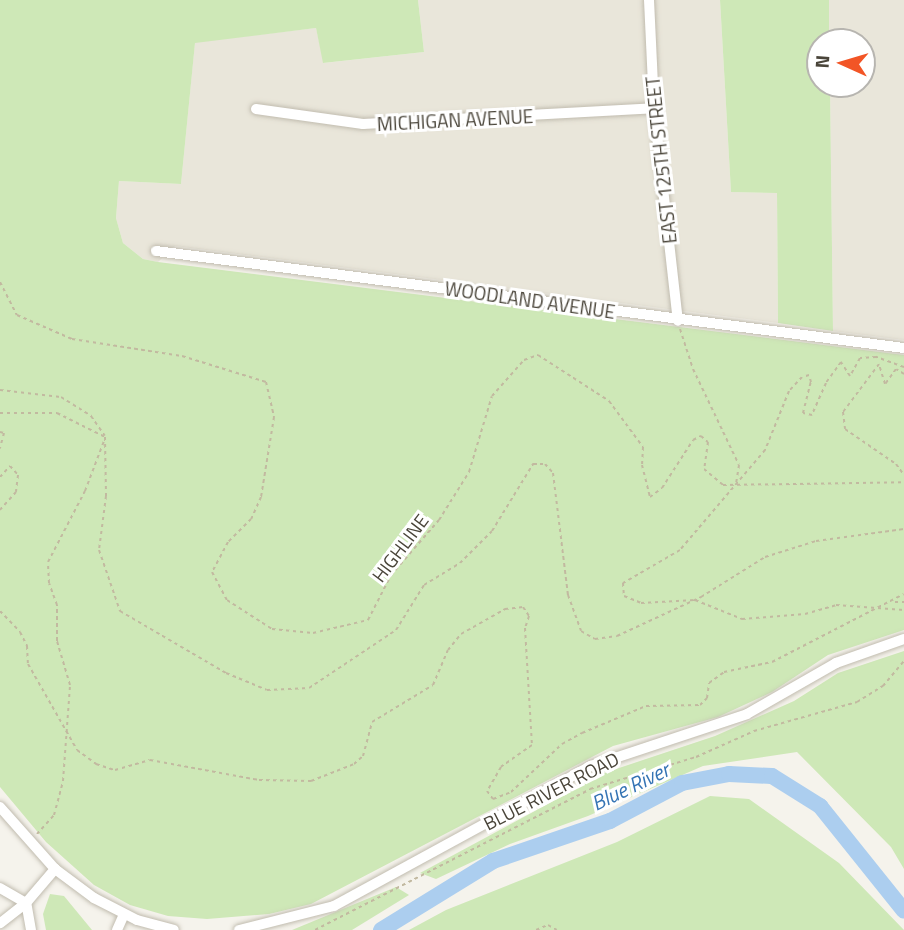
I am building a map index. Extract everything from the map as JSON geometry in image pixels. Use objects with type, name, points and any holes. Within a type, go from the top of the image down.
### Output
[{"type":"street","name":"EAST 125TH STREET","points":[[649,0],[654,108],[678,321]]},
{"type":"street","name":"MICHIGAN AVENUE","points":[[256,109],[363,124],[654,108]]},
{"type":"street","name":"WOODLAND AVENUE","points":[[156,251],[678,321],[904,348]]},
{"type":"street","name":"BLUE RIVER ROAD","points":[[239,930],[334,906],[591,766],[747,714],[836,663],[904,639]]},
{"type":"street","points":[[0,807],[55,869],[124,914],[169,929]]},
{"type":"street","points":[[1,926],[26,903],[55,869]]},
{"type":"street","points":[[0,888],[26,903],[31,930]]},
{"type":"street","points":[[117,930],[124,914]]},
{"type":"path","name":"HIGHLINE","points":[[0,282],[18,315],[72,338],[182,356],[266,382],[274,417],[261,497],[251,519],[228,542],[212,572],[227,600],[272,629],[313,633],[368,620],[391,575],[439,520],[469,472],[492,396],[524,360],[538,355],[609,401],[643,447],[642,465],[650,497],[662,488],[693,440],[701,436],[708,442],[704,469],[714,481],[736,484],[904,482]]},
{"type":"path","points":[[678,321],[693,369],[738,465],[736,484]]},
{"type":"path","points":[[904,367],[876,357],[860,358],[850,376],[841,362],[826,383],[812,415],[803,413],[811,382],[809,375],[802,377],[789,391],[765,450],[680,550],[623,583],[624,596],[640,603],[695,600],[742,619],[804,614],[836,605],[904,610]]},
{"type":"path","points":[[904,374],[896,369],[885,384],[879,364],[844,412],[845,429],[896,464],[904,475]]},
{"type":"path","points":[[0,390],[61,397],[91,416],[105,438],[106,496],[99,550],[120,611],[226,673],[267,690],[309,688],[396,630],[424,585],[460,563],[492,531],[533,464],[545,464],[553,473],[568,595],[581,631],[595,639],[617,636],[695,600],[765,557],[816,541],[904,529]]},
{"type":"path","points":[[0,413],[57,413],[105,438]]},
{"type":"path","points":[[0,432],[0,448]]},
{"type":"path","points":[[30,841],[54,815],[63,781],[68,728],[70,685],[57,641],[57,606],[48,583],[48,562],[85,491],[105,438]]},
{"type":"path","points":[[0,477],[10,467],[18,475],[16,492],[0,510]]},
{"type":"path","points":[[0,611],[20,632],[27,646],[28,664],[68,728],[77,750],[115,770],[150,760],[259,780],[310,781],[354,764],[363,756],[372,722],[433,685],[448,650],[461,634],[505,609],[523,607],[529,615],[525,628],[532,745],[501,767],[487,791],[493,799],[511,792],[562,744],[582,733],[646,706],[700,705],[707,698],[709,683],[724,672],[772,662],[904,594]]},
{"type":"path","points":[[891,602],[904,602]]},
{"type":"path","points":[[315,930],[590,789],[684,761],[754,732],[857,702],[883,686],[904,661]]},
{"type":"path","points":[[536,930],[548,925],[557,930]]},
{"type":"shaded area","points":[[418,0],[720,0],[731,192],[777,193],[778,323],[175,246],[158,262],[143,259],[123,243],[116,218],[119,181],[181,184],[195,42],[316,28],[324,63],[424,52]]},
{"type":"shaded area","points":[[829,0],[904,0],[904,340],[833,331],[830,98],[876,98],[876,28],[829,28]]},
{"type":"green space","points":[[0,0],[418,0],[424,52],[323,63],[316,28],[195,43],[181,184],[119,181],[116,218],[123,243],[143,259],[158,262],[904,355],[904,630],[828,655],[772,692],[718,717],[613,746],[311,904],[269,914],[207,919],[168,916],[130,905],[94,885],[46,842],[0,787]]},
{"type":"green space","points":[[720,0],[829,0],[829,28],[806,28],[806,98],[830,98],[833,331],[778,323],[777,193],[731,192]]},
{"type":"green space","points":[[904,651],[904,869],[891,847],[797,752],[703,766],[588,816],[510,844],[436,879],[420,873],[607,772],[715,736],[794,701],[838,673]]},
{"type":"green space","points":[[710,796],[749,799],[839,863],[904,930],[409,930],[446,910],[617,842]]},
{"type":"green space","points":[[396,887],[409,895],[352,930],[292,930]]},
{"type":"green space","points":[[50,894],[64,896],[92,930],[46,930],[43,914]]},
{"type":"waterway","name":"Blue River","points":[[381,930],[493,861],[610,821],[682,783],[729,774],[772,776],[820,806],[904,911]]}]
